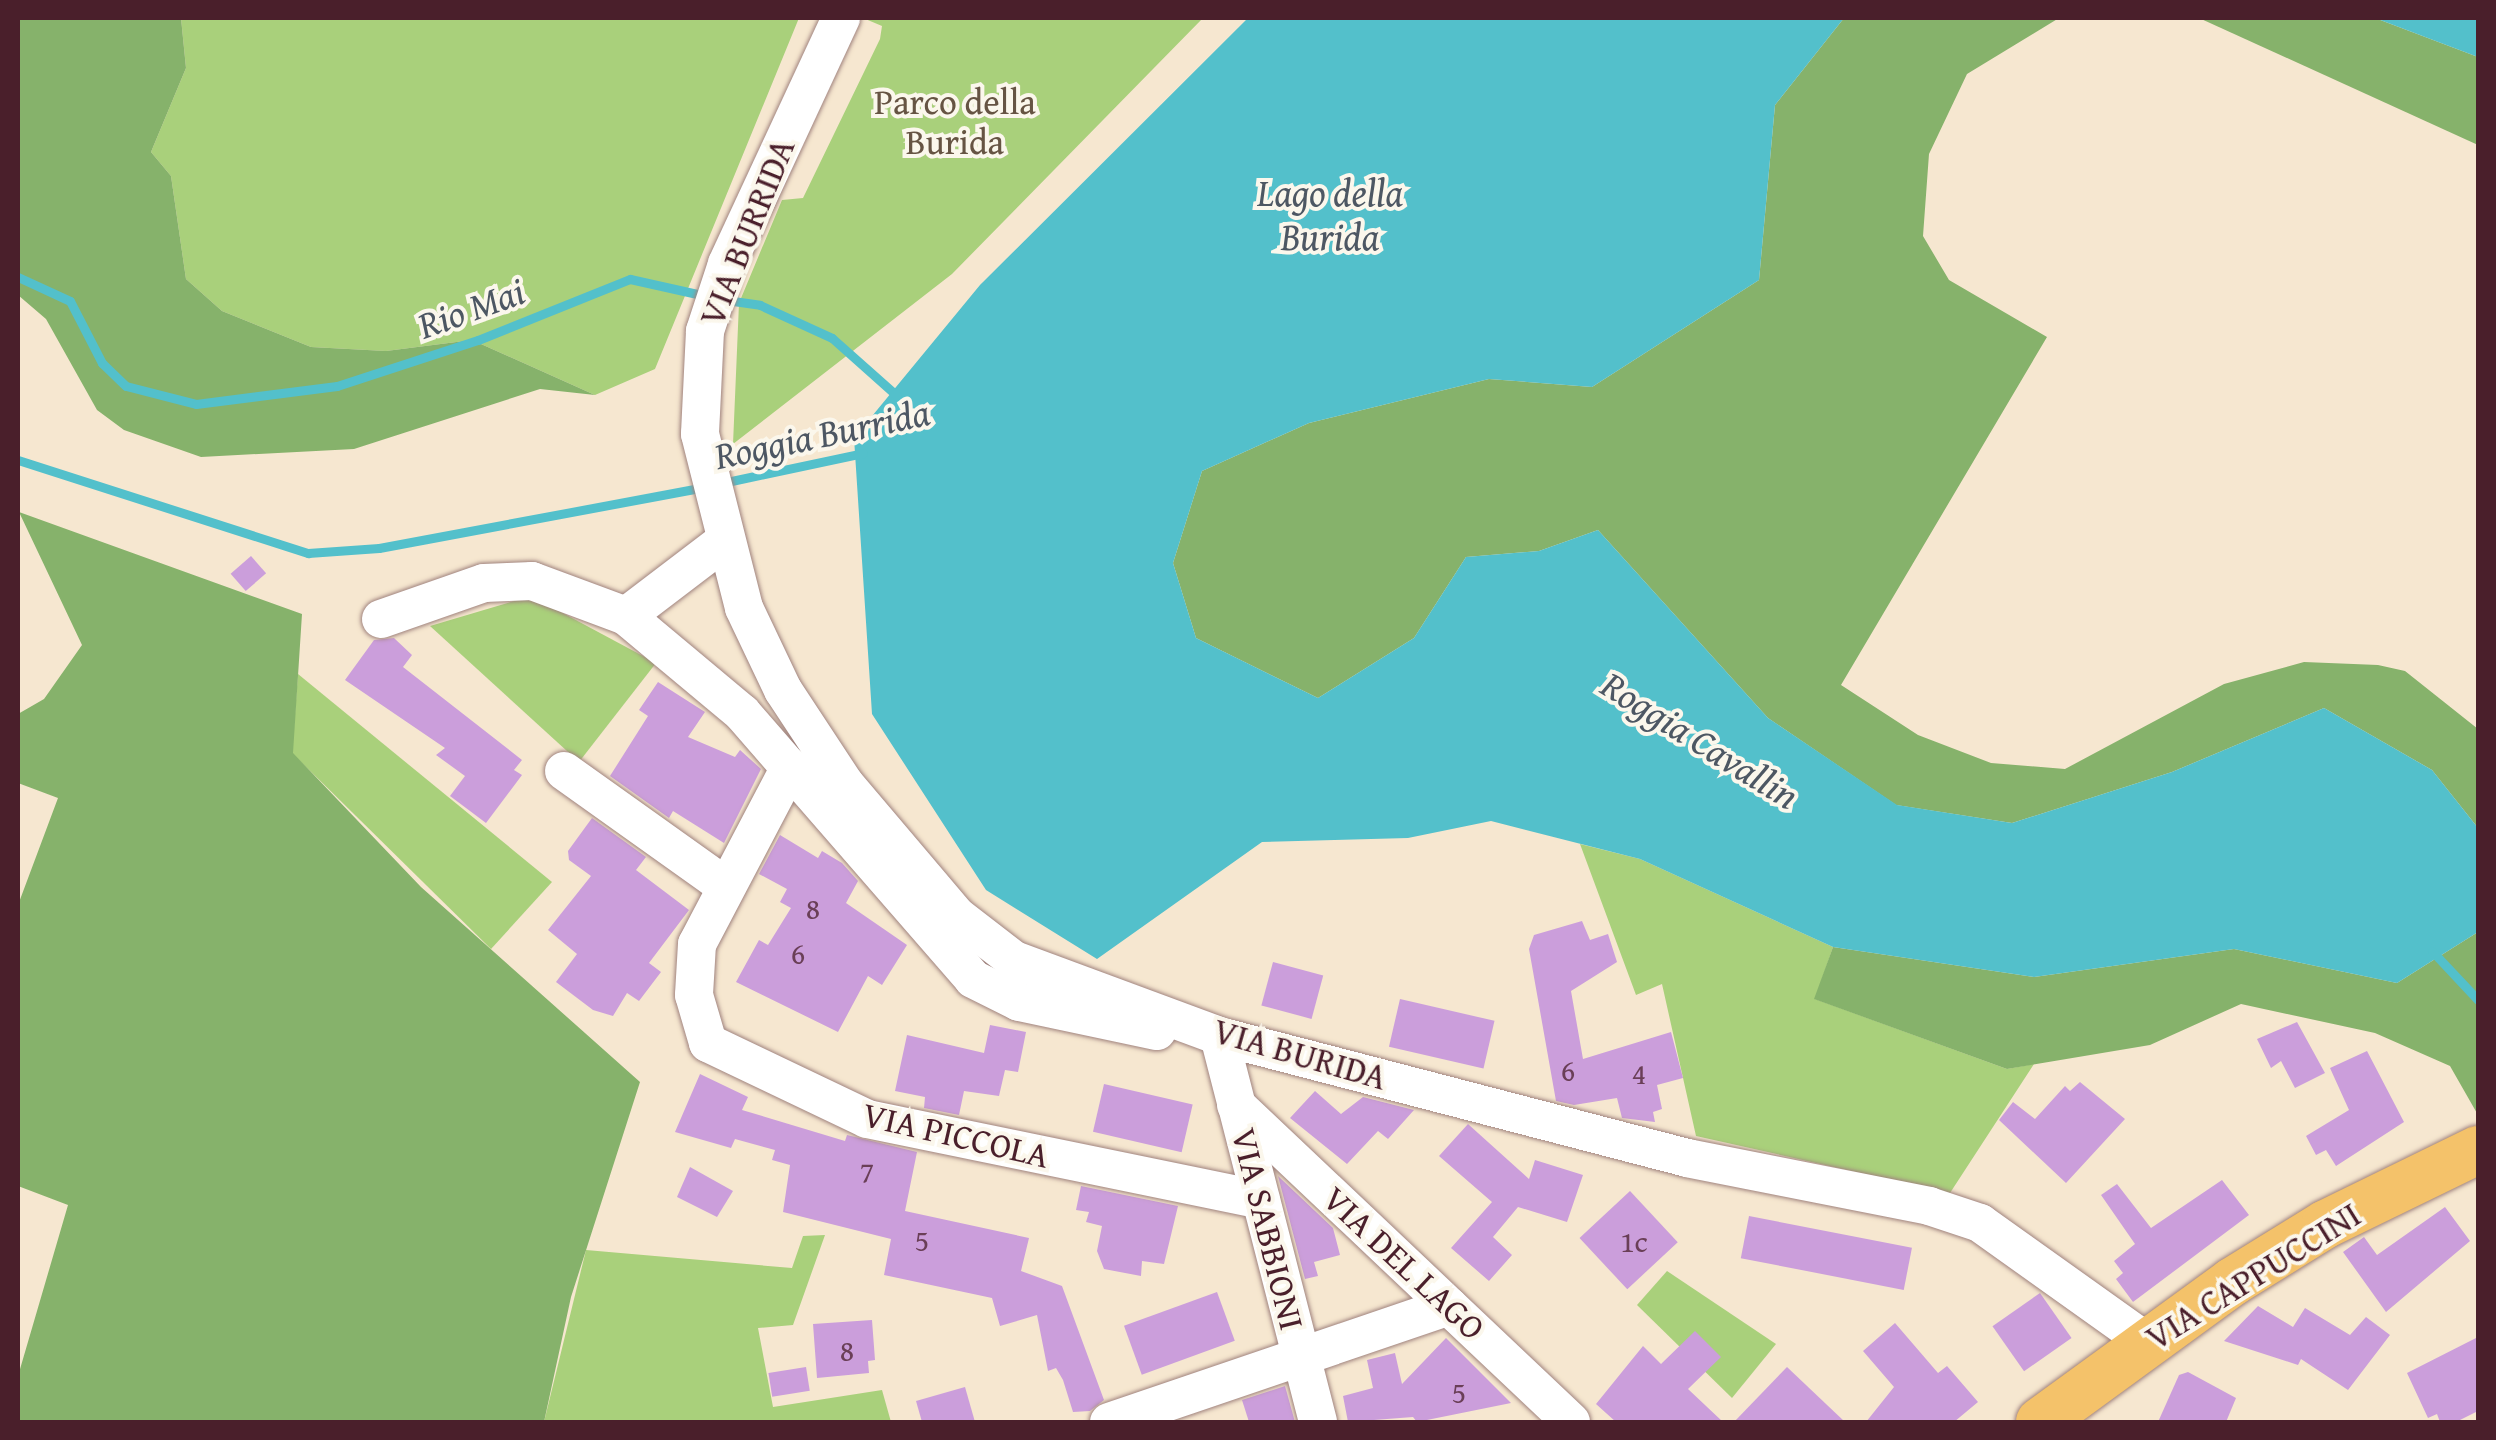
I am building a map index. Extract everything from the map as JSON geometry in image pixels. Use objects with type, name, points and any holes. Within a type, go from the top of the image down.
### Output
[{"type":"main road","name":"VIA CAPPUCCINI","points":[[2040,1422],[2147,1342],[2326,1224],[2478,1150]]},
{"type":"street","name":"VIA BURRIDA","points":[[704,458],[704,331],[841,18]]},
{"type":"street","name":"VIA BURIDA","points":[[704,458],[744,608],[784,690],[845,784],[956,916],[1014,960],[1219,1036],[1687,1158],[1963,1218],[2034,1256],[2147,1342]]},
{"type":"street","points":[[626,616],[719,525]]},
{"type":"street","points":[[380,619],[484,584],[532,581],[626,616],[742,713],[973,979],[1019,1002],[1194,1038],[1219,1036]]},
{"type":"street","name":"VIA PICCOLA","points":[[790,767],[696,944],[694,995],[708,1043],[867,1119],[1261,1200]]},
{"type":"street","points":[[564,771],[724,885]]},
{"type":"street","name":"VIA SABBIONI","points":[[1219,1036],[1318,1422]]},
{"type":"street","name":"VIA DEL LAGO","points":[[1236,1106],[1571,1422]]},
{"type":"street","points":[[1109,1422],[1449,1306]]},
{"type":"green space","points":[[18,18],[181,18],[186,68],[151,152],[171,176],[186,279],[222,311],[311,347],[386,351],[472,340],[595,395],[540,389],[354,449],[201,457],[124,430],[97,410],[46,319],[18,295]]},
{"type":"green space","points":[[181,18],[799,18],[655,369],[595,395],[472,340],[386,351],[311,347],[222,311],[186,279],[171,176],[151,152],[186,68]]},
{"type":"green space","name":"Parco della Burida","points":[[863,18],[1203,18],[952,274],[733,444],[739,303],[782,200],[803,198],[880,39],[882,26]]},
{"type":"green space","points":[[1844,18],[2059,18],[1967,74],[1929,154],[1923,236],[1949,280],[2047,337],[1841,685],[1918,735],[1991,763],[2065,769],[2224,684],[2304,662],[2378,665],[2405,671],[2478,729],[2478,828],[2432,770],[2324,708],[2172,772],[2012,823],[1896,805],[1768,718],[1598,530],[1539,551],[1466,557],[1414,638],[1318,698],[1196,638],[1173,563],[1202,471],[1309,423],[1489,379],[1592,387],[1759,280],[1775,105]]},
{"type":"green space","points":[[2199,18],[2375,18],[2478,57],[2478,145]]},
{"type":"green space","points":[[19,512],[302,614],[293,753],[421,887],[640,1082],[571,1297],[544,1422],[18,1422],[18,1376],[68,1205],[18,1186],[18,905],[58,798],[18,783],[18,714],[44,699],[82,645]]},
{"type":"green space","points":[[531,596],[656,663],[579,762],[430,626]]},
{"type":"green space","points":[[298,674],[552,882],[491,949],[292,753]]},
{"type":"green space","points":[[1580,844],[1640,859],[1833,947],[1815,999],[2007,1069],[2034,1064],[1950,1193],[1696,1136],[1662,984],[1636,995]]},
{"type":"green space","points":[[2478,932],[2478,1115],[2450,1066],[2375,1033],[2241,1004],[2150,1045],[2007,1069],[1814,999],[1833,947],[2034,977],[2234,949],[2397,983]]},
{"type":"green space","points":[[825,1235],[793,1325],[758,1328],[773,1407],[882,1390],[891,1422],[544,1422],[586,1250],[792,1268],[803,1236]]},
{"type":"green space","points":[[1667,1271],[1776,1344],[1732,1398],[1637,1305]]},
{"type":"water","name":"Lago della Burida","points":[[1248,18],[1844,18],[1775,105],[1759,280],[1592,387],[1489,379],[1309,423],[1202,471],[1173,563],[1196,638],[1318,698],[1414,638],[1466,557],[1539,551],[1598,530],[1768,718],[1897,805],[2012,823],[2172,772],[2324,708],[2432,770],[2478,828],[2478,932],[2397,983],[2234,949],[2034,977],[1833,947],[1640,859],[1491,821],[1408,838],[1262,842],[1097,959],[986,890],[872,714],[854,438],[980,285]]},
{"type":"water","points":[[2375,18],[2478,18],[2478,57]]},
{"type":"building","points":[[251,556],[266,573],[246,591],[231,574]]},
{"type":"building","points":[[394,638],[412,655],[403,667],[522,760],[514,770],[522,775],[486,823],[450,796],[465,776],[436,755],[445,748],[345,680],[374,640]]},
{"type":"building","points":[[658,682],[705,712],[688,737],[735,757],[740,750],[761,769],[724,843],[673,811],[669,818],[610,776],[648,716],[639,710]]},
{"type":"building","points":[[592,818],[646,857],[636,870],[689,910],[649,963],[661,972],[639,1001],[627,993],[613,1016],[593,1010],[556,982],[577,954],[548,930],[591,876],[569,860],[568,851]]},
{"type":"building","points":[[780,835],[818,858],[822,851],[842,863],[858,881],[846,903],[907,945],[882,985],[868,976],[838,1032],[736,982],[759,940],[768,945],[791,908],[780,902],[787,889],[759,874]]},
{"type":"building","points":[[1582,921],[1590,940],[1608,934],[1617,962],[1571,991],[1583,1059],[1671,1032],[1683,1078],[1657,1085],[1662,1109],[1653,1112],[1655,1122],[1622,1118],[1617,1098],[1574,1105],[1556,1101],[1529,949],[1534,935]]},
{"type":"building","points":[[1273,962],[1323,975],[1312,1019],[1261,1005]]},
{"type":"building","points":[[1400,999],[1495,1021],[1483,1069],[1389,1047]]},
{"type":"building","points":[[2297,1022],[2325,1073],[2295,1088],[2281,1061],[2271,1068],[2257,1039]]},
{"type":"building","points":[[990,1025],[1026,1032],[1018,1072],[1005,1070],[999,1096],[964,1091],[959,1115],[924,1108],[925,1097],[895,1091],[907,1035],[984,1053]]},
{"type":"building","points":[[2367,1051],[2404,1122],[2336,1166],[2326,1150],[2316,1155],[2306,1136],[2349,1110],[2330,1068]]},
{"type":"building","points":[[700,1074],[748,1097],[742,1110],[845,1141],[847,1135],[917,1152],[905,1211],[1029,1238],[1021,1271],[1062,1286],[1104,1400],[1090,1411],[1073,1412],[1056,1368],[1048,1371],[1037,1315],[1000,1326],[992,1298],[884,1275],[891,1239],[783,1212],[790,1165],[772,1160],[775,1150],[735,1139],[731,1148],[675,1132]]},
{"type":"building","points":[[2080,1082],[2125,1119],[2066,1183],[1999,1120],[2013,1102],[2035,1119],[2065,1086],[2070,1091]]},
{"type":"building","points":[[1104,1084],[1193,1104],[1182,1152],[1093,1132]]},
{"type":"building","points":[[1315,1091],[1341,1114],[1363,1097],[1414,1110],[1388,1139],[1378,1131],[1347,1164],[1290,1118]]},
{"type":"building","points":[[1468,1124],[1529,1179],[1535,1160],[1583,1175],[1567,1222],[1518,1207],[1493,1237],[1512,1255],[1489,1281],[1451,1248],[1492,1202],[1439,1156]]},
{"type":"building","points":[[690,1167],[733,1191],[717,1217],[677,1197]]},
{"type":"building","points":[[1278,1176],[1333,1228],[1340,1255],[1314,1262],[1318,1276],[1305,1279]]},
{"type":"building","points":[[2222,1180],[2249,1215],[2133,1302],[2116,1279],[2123,1273],[2114,1261],[2135,1244],[2101,1195],[2117,1184],[2151,1228]]},
{"type":"building","points":[[1081,1186],[1178,1206],[1164,1264],[1142,1261],[1141,1276],[1104,1269],[1097,1251],[1102,1226],[1086,1222],[1089,1212],[1076,1210]]},
{"type":"building","points":[[1630,1191],[1678,1242],[1627,1289],[1580,1238]]},
{"type":"building","points":[[2445,1207],[2470,1241],[2386,1312],[2343,1252],[2364,1237],[2377,1255]]},
{"type":"building","points":[[1749,1216],[1912,1248],[1904,1290],[1741,1258]]},
{"type":"building","points":[[1217,1292],[1235,1341],[1142,1375],[1124,1326]]},
{"type":"building","points":[[2040,1293],[2072,1338],[2024,1371],[1992,1326]]},
{"type":"building","points":[[2258,1306],[2293,1327],[2305,1308],[2350,1335],[2366,1317],[2390,1335],[2348,1390],[2301,1359],[2298,1365],[2224,1341]]},
{"type":"building","points":[[872,1320],[875,1360],[868,1361],[869,1373],[817,1378],[813,1324]]},
{"type":"building","points":[[1895,1323],[1938,1373],[1947,1366],[1978,1402],[1954,1422],[1866,1422],[1894,1387],[1863,1351]]},
{"type":"building","points":[[1695,1331],[1721,1357],[1688,1389],[1723,1422],[1616,1422],[1596,1404],[1643,1346],[1661,1364]]},
{"type":"building","points":[[2478,1337],[2478,1411],[2456,1422],[2440,1422],[2437,1414],[2428,1418],[2407,1373]]},
{"type":"building","points":[[1446,1338],[1511,1403],[1417,1422],[1413,1417],[1348,1422],[1343,1396],[1373,1388],[1367,1360],[1395,1353],[1402,1384]]},
{"type":"building","points":[[806,1367],[810,1391],[772,1397],[768,1373]]},
{"type":"building","points":[[1787,1367],[1845,1422],[1734,1422]]},
{"type":"building","points":[[2188,1372],[2236,1398],[2226,1422],[2158,1422],[2179,1375]]},
{"type":"building","points":[[1285,1386],[1295,1422],[1249,1422],[1242,1400]]},
{"type":"building","points":[[965,1387],[975,1422],[922,1422],[916,1401]]},
{"type":"waterway","name":"Rio Mai","points":[[18,277],[70,301],[102,363],[126,386],[196,404],[337,386],[478,340],[630,279],[706,296]]},
{"type":"waterway","name":"Rio Mai","points":[[726,300],[760,305],[832,338],[896,395]]},
{"type":"waterway","name":"Roggia Burrida","points":[[722,483],[863,453]]},
{"type":"waterway","name":"Roggia Burrida","points":[[18,460],[308,553],[379,548],[706,487]]},
{"type":"waterway","name":"Roggia Cavallin","points":[[2432,951],[2478,1000]]}]
